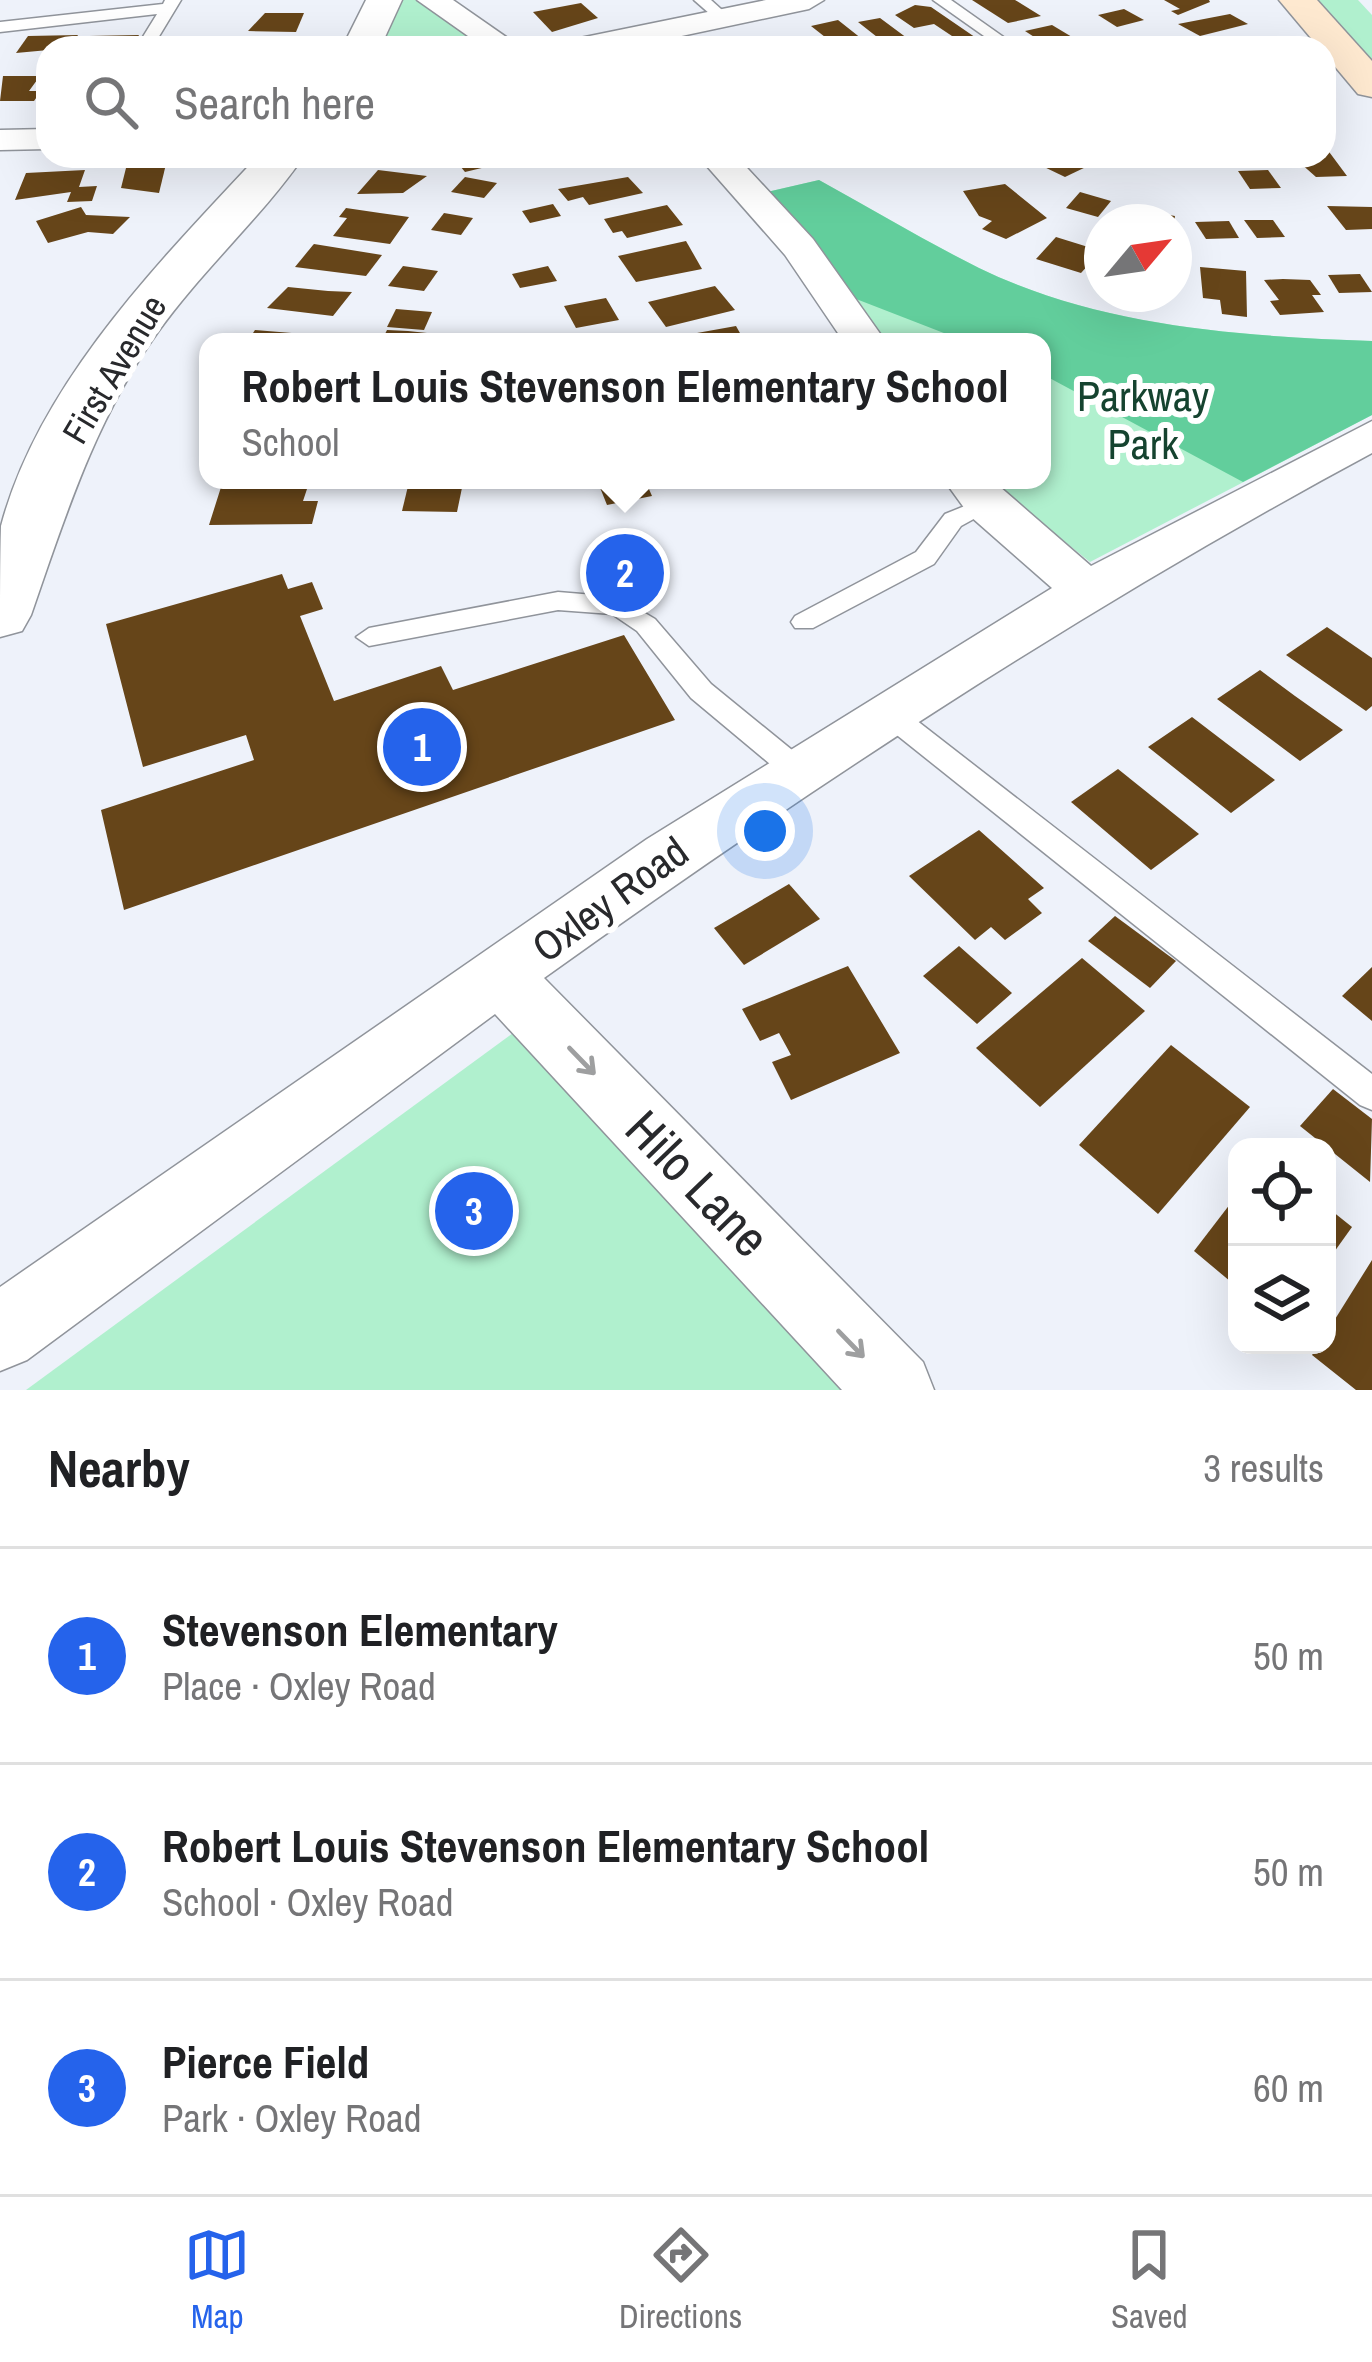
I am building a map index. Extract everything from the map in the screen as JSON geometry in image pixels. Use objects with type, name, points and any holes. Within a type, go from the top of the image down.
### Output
[{"type":"main road","points":[[1297,0],[1329,36]]},
{"type":"main road","points":[[1336,44],[1372,85]]},
{"type":"street","points":[[367,36],[384,0]]},
{"type":"street","points":[[432,0],[488,36]]},
{"type":"street","points":[[621,36],[712,9],[809,0]]},
{"type":"street","points":[[0,140],[36,139]]},
{"type":"street","name":"First Avenue","points":[[0,615],[70,429],[158,291],[271,168]]},
{"type":"street","points":[[727,168],[799,247],[859,333]]},
{"type":"street","name":"Oxley Road","points":[[0,1333],[798,771],[1087,590],[1372,435]]},
{"type":"street","points":[[977,492],[1087,590]]},
{"type":"street","name":"Hilo Lane","points":[[501,977],[895,1390]]},
{"type":"lane","points":[[941,0],[994,36]]},
{"type":"lane","points":[[0,27],[170,4]]},
{"type":"lane","points":[[152,36],[170,4]]},
{"type":"lane","points":[[804,622],[925,559],[977,492]]},
{"type":"lane","points":[[369,637],[558,601],[619,606],[646,625],[701,691],[798,771]]},
{"type":"lane","points":[[888,713],[1372,1094]]},
{"type":"green space","points":[[394,0],[425,0],[480,36],[378,36]]},
{"type":"green space","points":[[1297,0],[1358,0],[1372,15],[1372,85],[1336,44],[1336,36],[1329,36]]},
{"type":"green space","name":"Parkway Park","points":[[819,180],[979,268],[1084,307],[1084,312],[1222,331],[1372,341],[1372,415],[1090,562],[999,489],[1051,489],[1051,333],[880,333],[767,192]]},
{"type":"green space","name":"Parkway Park","points":[[819,180],[979,268],[1084,307],[1084,312],[1222,331],[1372,341],[1372,415],[1243,482],[1051,379],[1051,333],[944,333],[851,297],[767,192]]},
{"type":"green space","points":[[513,1033],[844,1390],[26,1390]]},
{"type":"building","points":[[972,0],[1015,0],[1041,16],[1008,23]]},
{"type":"building","points":[[1164,0],[1210,2],[1178,15],[1171,11],[1180,9]]},
{"type":"building","points":[[581,3],[598,18],[552,32],[533,12]]},
{"type":"building","points":[[915,5],[931,7],[973,36],[952,36],[934,24],[914,28],[895,15]]},
{"type":"building","points":[[1124,9],[1144,20],[1117,27],[1098,15]]},
{"type":"building","points":[[265,13],[304,13],[296,32],[248,31]]},
{"type":"building","points":[[1230,14],[1248,24],[1200,36],[1178,24]]},
{"type":"building","points":[[880,18],[904,36],[876,36],[858,22]]},
{"type":"building","points":[[838,20],[858,36],[824,36],[811,26]]},
{"type":"building","points":[[1052,25],[1070,36],[1033,36],[1025,31]]},
{"type":"building","points":[[78,35],[36,36],[36,51],[16,53],[28,36]]},
{"type":"building","points":[[3,76],[36,76],[29,91],[36,91],[34,101],[0,101]]},
{"type":"building","points":[[1336,161],[1347,176],[1316,177],[1306,168],[1336,168]]},
{"type":"building","points":[[126,168],[165,168],[159,193],[121,188]]},
{"type":"building","points":[[1046,168],[1084,168],[1065,177]]},
{"type":"building","points":[[85,170],[79,187],[97,186],[92,201],[67,202],[71,192],[15,200],[26,173]]},
{"type":"building","points":[[378,170],[427,176],[403,193],[357,194]]},
{"type":"building","points":[[1268,170],[1281,188],[1250,189],[1238,171]]},
{"type":"building","points":[[465,177],[497,183],[484,198],[451,192]]},
{"type":"building","points":[[628,177],[643,193],[589,205],[583,197],[568,201],[558,189]]},
{"type":"building","points":[[1005,184],[1047,218],[1006,239],[982,229],[992,221],[979,216],[963,191]]},
{"type":"building","points":[[1080,192],[1111,201],[1084,204],[1084,213],[1066,208]]},
{"type":"building","points":[[553,204],[561,216],[530,223],[522,211]]},
{"type":"building","points":[[667,205],[683,225],[627,238],[622,231],[613,233],[604,219]]},
{"type":"building","points":[[1327,206],[1372,207],[1372,229],[1346,230]]},
{"type":"building","points":[[81,207],[86,215],[130,217],[113,234],[88,232],[48,243],[36,221]]},
{"type":"building","points":[[346,208],[409,217],[390,244],[333,236],[347,218],[339,217]]},
{"type":"building","points":[[444,213],[473,218],[461,235],[431,230]]},
{"type":"building","points":[[1244,220],[1273,220],[1285,237],[1257,238]]},
{"type":"building","points":[[1229,221],[1239,238],[1206,239],[1195,222]]},
{"type":"building","points":[[1056,237],[1084,246],[1081,273],[1036,259]]},
{"type":"building","points":[[686,241],[702,269],[636,282],[618,256]]},
{"type":"building","points":[[314,244],[382,255],[366,276],[295,267]]},
{"type":"building","points":[[403,266],[438,271],[424,291],[388,286]]},
{"type":"building","points":[[548,266],[557,281],[520,288],[512,274]]},
{"type":"building","points":[[1200,267],[1246,271],[1247,317],[1222,314],[1220,300],[1203,298]]},
{"type":"building","points":[[1360,274],[1372,292],[1339,293],[1328,275]]},
{"type":"building","points":[[1264,280],[1310,280],[1321,295],[1312,295],[1324,312],[1280,315],[1270,301],[1279,300]]},
{"type":"building","points":[[715,286],[735,310],[666,327],[648,302]]},
{"type":"building","points":[[288,287],[352,292],[333,316],[267,308]]},
{"type":"building","points":[[606,298],[619,320],[576,328],[564,306]]},
{"type":"building","points":[[396,309],[432,312],[424,330],[387,327]]},
{"type":"building","points":[[736,326],[740,333],[697,333]]},
{"type":"building","points":[[220,489],[307,489],[303,501],[318,501],[312,524],[209,525]]},
{"type":"building","points":[[407,489],[462,489],[457,512],[402,511]]},
{"type":"building","points":[[601,489],[649,489],[652,496],[607,505]]},
{"type":"building","points":[[282,574],[288,589],[312,582],[323,609],[300,616],[334,701],[441,666],[453,690],[624,635],[675,720],[124,910],[101,810],[254,760],[246,735],[143,767],[106,624]]},
{"type":"building","points":[[1327,627],[1372,658],[1372,706],[1366,711],[1286,655]]},
{"type":"building","points":[[1260,670],[1343,730],[1300,761],[1217,699]]},
{"type":"building","points":[[1192,717],[1275,780],[1231,813],[1148,747]]},
{"type":"building","points":[[1118,769],[1199,834],[1151,870],[1071,802]]},
{"type":"building","points":[[979,830],[1044,888],[1028,899],[1042,913],[1005,940],[991,927],[975,940],[909,876]]},
{"type":"building","points":[[789,884],[820,919],[744,965],[714,928]]},
{"type":"building","points":[[1115,916],[1176,961],[1150,988],[1088,941]]},
{"type":"building","points":[[959,946],[1012,993],[977,1024],[923,976]]},
{"type":"building","points":[[1082,958],[1145,1011],[1040,1107],[976,1048]]},
{"type":"building","points":[[848,966],[900,1053],[791,1100],[772,1062],[791,1055],[779,1033],[760,1041],[742,1009]]},
{"type":"building","points":[[1372,967],[1372,1021],[1342,996]]},
{"type":"building","points":[[1171,1045],[1250,1107],[1158,1214],[1079,1145]]},
{"type":"building","points":[[1333,1089],[1372,1119],[1370,1182],[1336,1155],[1336,1138],[1315,1138],[1300,1126]]},
{"type":"building","points":[[1228,1207],[1228,1279],[1194,1251]]},
{"type":"building","points":[[1336,1214],[1352,1227],[1336,1249]]},
{"type":"building","points":[[1372,1260],[1372,1390],[1356,1390],[1312,1355],[1336,1354],[1336,1318]]},
{"type":"place","name":"Robert Louis Stevenson Elementary School","points":[[625,573]]},
{"type":"place","name":"Stevenson Elementary","points":[[422,747]]},
{"type":"place","name":"Pierce Field","points":[[474,1211]]}]
